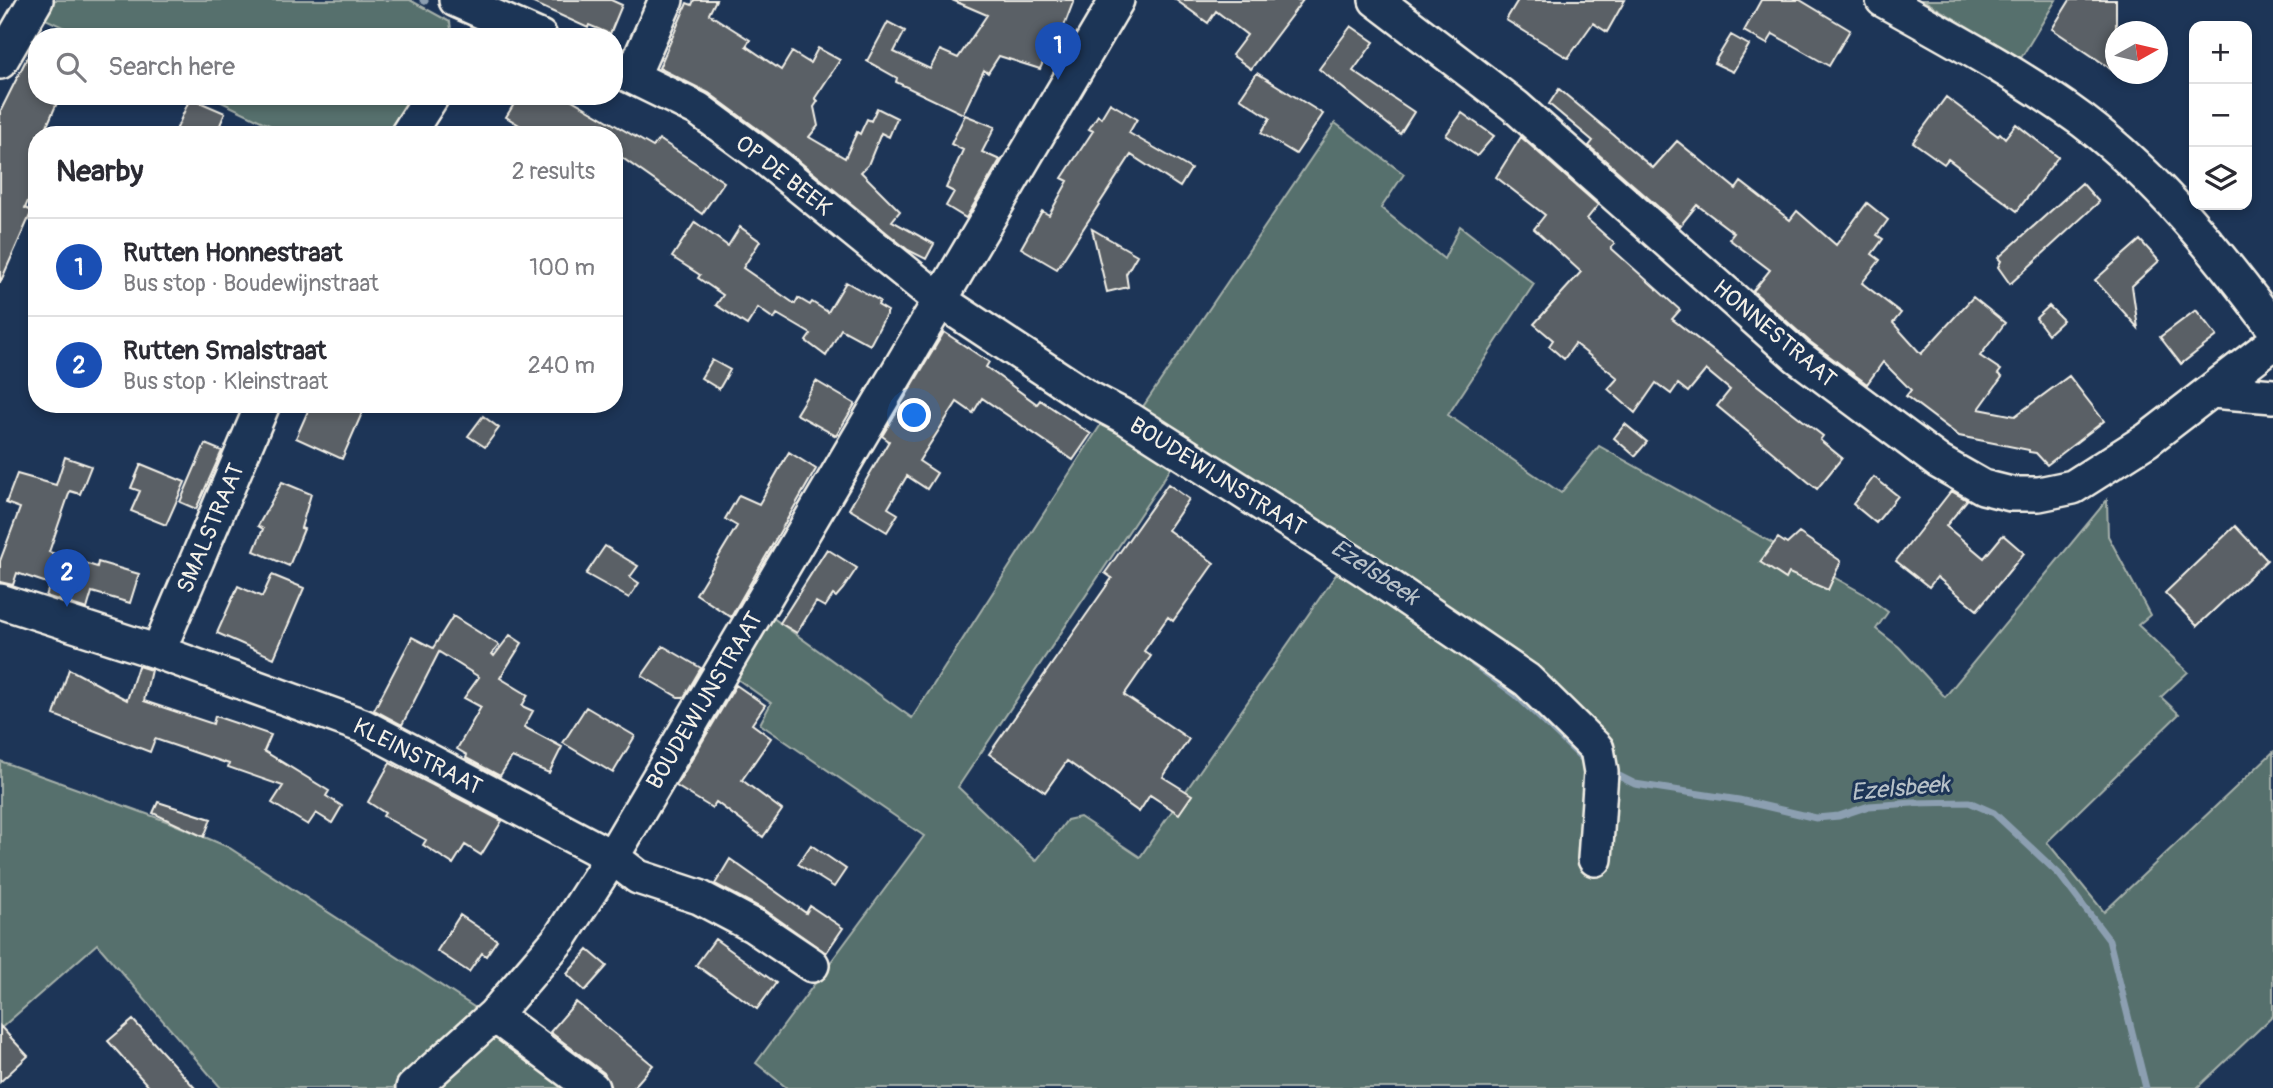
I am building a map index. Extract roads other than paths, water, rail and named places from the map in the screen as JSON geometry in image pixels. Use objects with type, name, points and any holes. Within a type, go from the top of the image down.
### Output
[{"type":"street","points":[[0,62],[36,0]]},
{"type":"street","points":[[624,71],[666,0]]},
{"type":"street","name":"BOUDEWIJNSTRAAT","points":[[413,1088],[494,1015],[560,938],[612,857],[1117,0]]},
{"type":"street","name":"HONNESTRAAT","points":[[1376,0],[1515,106],[1797,356],[1939,462],[1983,487],[2025,494],[2073,487],[2147,440],[2273,343]]},
{"type":"street","points":[[1883,0],[2024,80],[2085,123],[2146,176],[2211,245],[2273,327]]},
{"type":"street","points":[[470,17],[508,28]]},
{"type":"street","name":"OP DE BEEK","points":[[624,71],[698,109],[756,151],[941,301]]},
{"type":"street","points":[[413,126],[426,105]]},
{"type":"street","name":"BOUDEWIJNSTRAAT","points":[[941,301],[1087,397],[1129,419],[1364,569],[1527,680],[1565,713],[1597,749],[1601,772],[1595,859]]},
{"type":"street","points":[[2212,391],[2273,396]]},
{"type":"street","name":"SMALSTRAAT","points":[[158,652],[259,413]]},
{"type":"street","name":"KLEINSTRAAT","points":[[0,601],[158,652],[363,726],[612,857],[638,877],[699,897],[754,926],[812,965]]},
{"type":"street","points":[[494,1015],[592,1088]]},
{"type":"waterway","name":"Ezelsbeek","points":[[1474,664],[1516,695],[1584,760]]},
{"type":"waterway","name":"Ezelsbeek","points":[[1615,774],[1635,784],[1739,800],[1816,818],[1839,816],[1869,806],[1913,803],[1969,802],[1994,813],[2059,874],[2109,940],[2146,1088]]},
{"type":"place","name":"Rutten Honnestraat","points":[[1058,80]]},
{"type":"place","name":"Rutten Smalstraat","points":[[67,607]]}]
